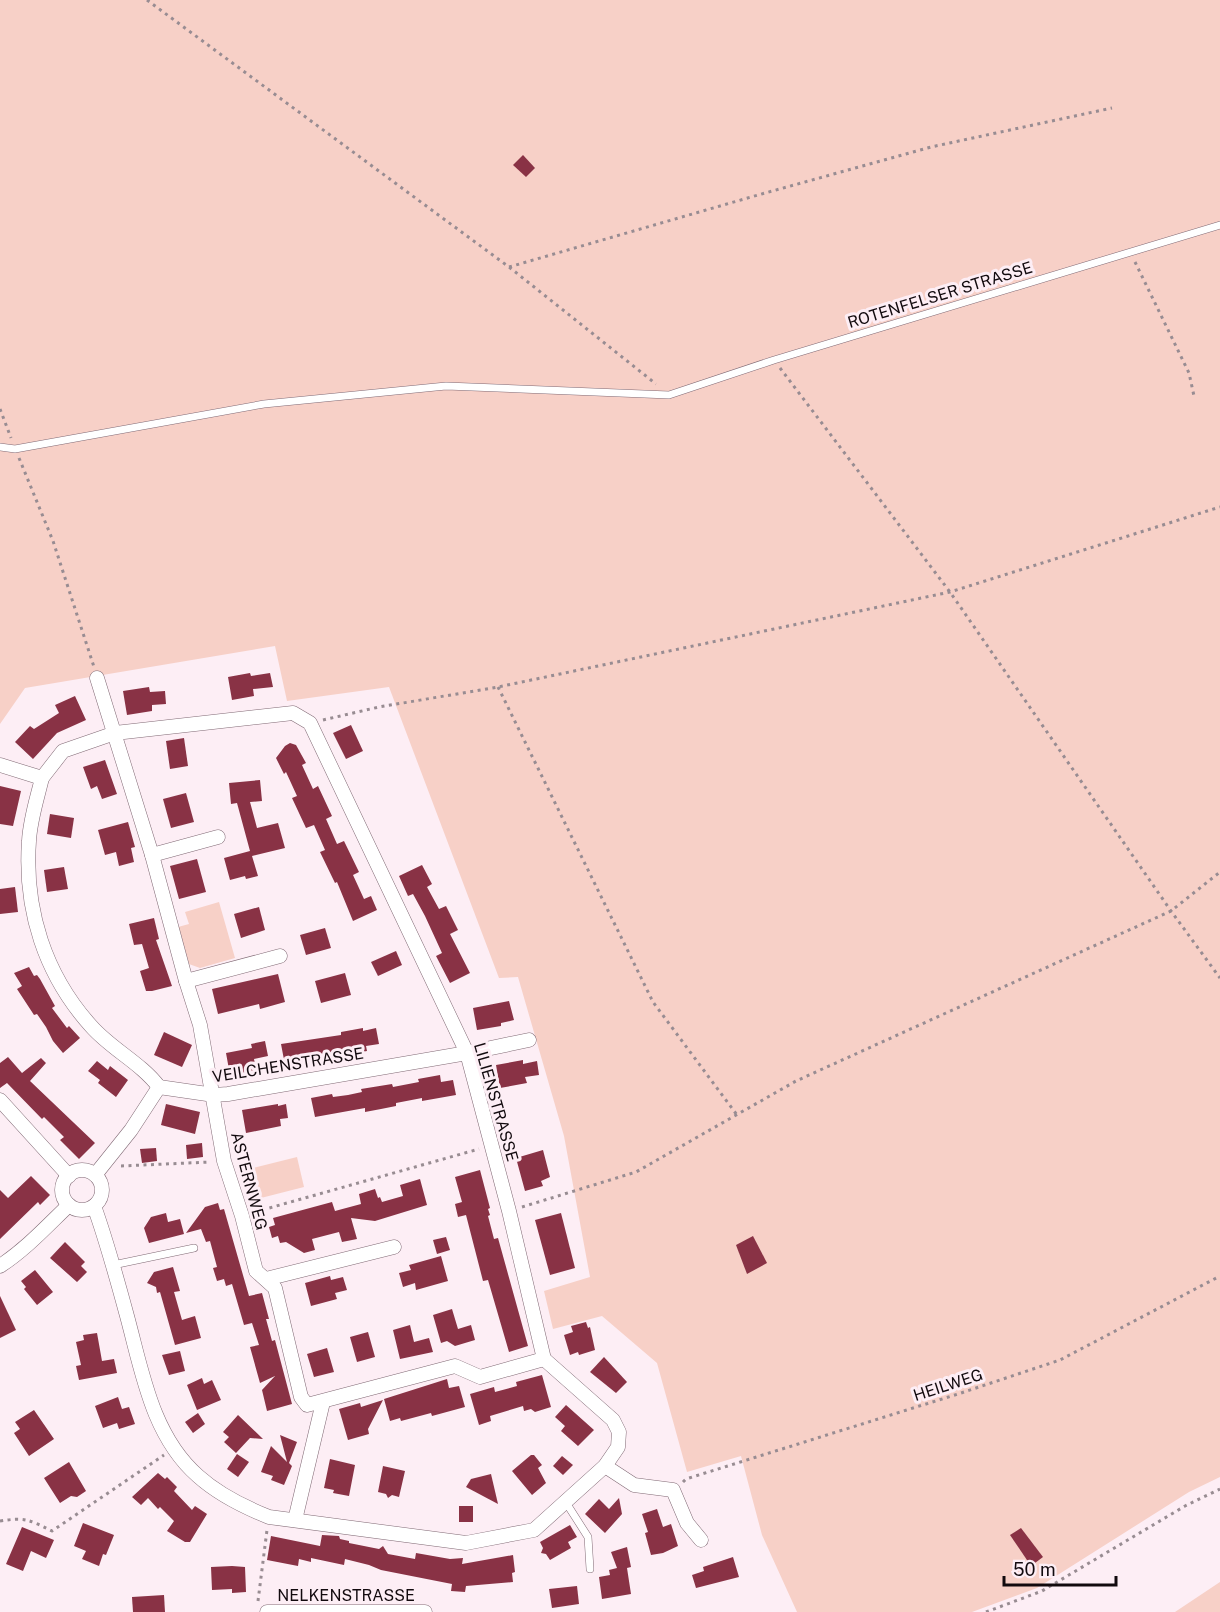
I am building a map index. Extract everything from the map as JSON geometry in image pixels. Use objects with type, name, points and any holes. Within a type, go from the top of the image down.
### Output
[{"type":"street","name":"ASTERNWEG","points":[[97,678],[152,855],[200,1025],[224,1161],[242,1216],[256,1271],[275,1288],[300,1397],[307,1405],[323,1402]]},
{"type":"street","points":[[100,1171],[77,1171],[69,1176],[64,1182],[63,1191],[64,1198],[69,1205],[86,1210],[94,1206],[101,1197],[100,1171],[131,1130],[159,1087],[150,1074],[131,1062],[91,1027],[67,993],[44,953],[34,917],[28,881],[29,839],[42,778],[63,751],[115,733],[293,713],[310,723]]},
{"type":"street","name":"LILIENSTRASSE","points":[[310,723],[466,1053],[509,1211],[544,1359]]},
{"type":"street","points":[[0,765],[42,778]]},
{"type":"street","points":[[152,855],[218,837]]},
{"type":"street","points":[[186,981],[280,956]]},
{"type":"street","name":"VEILCHENSTRASSE","points":[[159,1087],[214,1095],[466,1053],[529,1040]]},
{"type":"street","points":[[0,1100],[69,1176]]},
{"type":"street","points":[[0,1266],[26,1246],[69,1205]]},
{"type":"street","points":[[94,1206],[113,1265],[151,1407],[174,1448],[198,1476],[242,1506],[269,1517],[466,1543],[534,1530],[605,1466],[618,1447],[618,1432],[613,1420],[544,1359],[480,1377],[455,1366],[323,1402],[295,1520]]},
{"type":"street","points":[[266,1279],[394,1247]]},
{"type":"street","points":[[605,1466],[634,1485],[673,1490],[687,1523],[701,1540]]},
{"type":"street","name":"NELKENSTRASSE","points":[[267,1612],[425,1612]]},
{"type":"lane","name":"ROTENFELSER STRASSE","points":[[669,395],[774,360],[1220,225]]},
{"type":"lane","points":[[0,447],[15,448],[264,404],[446,386],[669,395]]},
{"type":"lane","points":[[113,1265],[194,1248]]},
{"type":"lane","points":[[566,1501],[588,1537],[590,1569]]},
{"type":"path","points":[[147,0],[508,267],[669,395]]},
{"type":"path","points":[[508,267],[931,147],[1112,108]]},
{"type":"path","points":[[1131,252],[1189,373],[1194,396]]},
{"type":"path","points":[[774,360],[950,592],[1220,978]]},
{"type":"path","points":[[0,409],[53,541],[97,678]]},
{"type":"path","points":[[310,723],[379,707],[498,687],[950,592],[1220,507]]},
{"type":"path","points":[[498,687],[653,1002],[737,1115]]},
{"type":"path","points":[[509,1211],[636,1172],[796,1081],[1171,911],[1220,872]]},
{"type":"path","points":[[242,1216],[491,1144]]},
{"type":"path","points":[[100,1171],[224,1161]]},
{"type":"path","name":"HEILWEG","points":[[673,1490],[686,1479],[1060,1360],[1220,1276]]},
{"type":"path","points":[[0,1521],[19,1518],[52,1531],[174,1448]]},
{"type":"path","points":[[986,1612],[1042,1591],[1185,1506],[1220,1489]]},
{"type":"path","points":[[257,1612],[269,1517]]},
{"type":"shaded area","points":[[0,0],[1220,0],[1220,1477],[1189,1492],[1037,1588],[972,1612],[797,1612],[762,1535],[741,1456],[687,1472],[657,1363],[602,1316],[553,1329],[544,1291],[590,1277],[564,1136],[518,977],[499,978],[389,687],[287,701],[275,646],[25,688],[0,724]]},
{"type":"shaded area","points":[[219,902],[235,958],[200,968],[189,964],[178,927],[189,924],[185,912]]},
{"type":"shaded area","points":[[297,1157],[304,1187],[257,1199],[249,1169]]},
{"type":"shaded area","points":[[1220,1582],[1220,1612],[1175,1612]]},
{"type":"building","points":[[523,155],[535,168],[526,177],[513,165]]},
{"type":"building","points":[[250,673],[251,676],[270,673],[273,687],[253,689],[254,696],[232,700],[228,677]]},
{"type":"building","points":[[149,687],[150,692],[165,691],[166,704],[152,705],[152,711],[127,715],[123,691]]},
{"type":"building","points":[[75,696],[86,720],[57,733],[33,759],[15,742],[30,726],[34,729],[59,713],[55,705]]},
{"type":"building","points":[[351,725],[363,751],[346,759],[333,733]]},
{"type":"building","points":[[184,738],[188,766],[170,769],[166,741]]},
{"type":"building","points":[[290,743],[296,745],[306,763],[302,765],[313,789],[318,786],[332,816],[326,819],[337,844],[344,841],[359,872],[353,875],[364,899],[371,896],[377,910],[353,921],[337,882],[335,883],[320,852],[325,850],[314,825],[306,828],[292,798],[297,796],[286,772],[284,774],[276,758]]},
{"type":"building","points":[[105,760],[117,794],[102,799],[97,786],[91,789],[83,767]]},
{"type":"building","points":[[260,780],[262,801],[250,802],[257,828],[278,823],[285,848],[252,856],[258,876],[246,879],[245,876],[230,880],[224,858],[250,851],[237,803],[231,804],[229,783]]},
{"type":"building","points":[[0,786],[21,791],[13,826],[0,824]]},
{"type":"building","points":[[186,793],[194,822],[171,828],[163,799]]},
{"type":"building","points":[[50,814],[74,818],[71,838],[47,834]]},
{"type":"building","points":[[128,822],[135,847],[131,848],[134,862],[119,866],[116,852],[105,855],[98,830]]},
{"type":"building","points":[[197,859],[206,892],[179,899],[170,866]]},
{"type":"building","points":[[422,865],[432,884],[427,887],[439,909],[446,906],[458,930],[450,934],[470,973],[450,983],[436,956],[442,953],[425,916],[413,894],[408,896],[399,876]]},
{"type":"building","points":[[64,867],[68,889],[47,892],[44,870]]},
{"type":"building","points":[[15,887],[18,912],[0,914],[0,889]]},
{"type":"building","points":[[259,907],[265,930],[241,938],[234,914]]},
{"type":"building","points":[[154,918],[159,939],[156,940],[172,986],[146,991],[140,971],[149,968],[142,944],[134,945],[129,924]]},
{"type":"building","points":[[325,928],[331,948],[306,955],[300,935]]},
{"type":"building","points":[[396,951],[402,965],[378,976],[371,962]]},
{"type":"building","points":[[29,967],[34,976],[37,975],[40,979],[55,1006],[52,1008],[67,1028],[69,1026],[80,1038],[63,1053],[17,989],[22,986],[14,973]]},
{"type":"building","points":[[345,973],[351,995],[321,1003],[315,981]]},
{"type":"building","points":[[278,974],[285,1002],[260,1009],[259,1004],[218,1014],[212,989]]},
{"type":"building","points":[[509,1001],[514,1020],[501,1023],[501,1026],[477,1030],[473,1008]]},
{"type":"building","points":[[363,1028],[363,1031],[376,1028],[379,1044],[366,1046],[367,1051],[345,1055],[344,1050],[309,1056],[310,1058],[304,1059],[305,1062],[285,1065],[281,1044],[341,1035],[341,1032]]},
{"type":"building","points":[[164,1032],[192,1045],[182,1067],[154,1055]]},
{"type":"building","points":[[265,1041],[268,1056],[254,1059],[256,1070],[230,1075],[226,1053],[252,1048],[251,1044]]},
{"type":"building","points":[[8,1057],[22,1073],[41,1058],[46,1063],[30,1081],[95,1143],[79,1159],[60,1140],[64,1137],[44,1117],[42,1119],[7,1083],[0,1088],[0,1063]]},
{"type":"building","points":[[523,1060],[523,1064],[537,1061],[539,1075],[525,1077],[527,1083],[500,1088],[496,1065]]},
{"type":"building","points":[[97,1061],[108,1070],[110,1066],[128,1080],[116,1097],[98,1083],[100,1080],[88,1071]]},
{"type":"building","points":[[440,1075],[441,1082],[453,1080],[456,1095],[422,1101],[422,1098],[365,1112],[365,1108],[315,1117],[311,1098],[332,1094],[333,1097],[348,1095],[362,1092],[361,1089],[392,1084],[393,1087]]},
{"type":"building","points":[[166,1104],[200,1112],[195,1134],[161,1125]]},
{"type":"building","points":[[278,1104],[278,1106],[286,1104],[288,1118],[280,1119],[281,1126],[246,1133],[242,1110]]},
{"type":"building","points":[[202,1143],[203,1157],[187,1159],[186,1145]]},
{"type":"building","points":[[156,1148],[157,1161],[142,1163],[140,1149]]},
{"type":"building","points":[[543,1150],[550,1177],[541,1181],[543,1186],[525,1191],[516,1158]]},
{"type":"building","points":[[480,1170],[490,1208],[488,1216],[494,1239],[498,1238],[528,1346],[509,1352],[488,1280],[483,1281],[466,1215],[458,1217],[455,1204],[462,1202],[455,1177]]},
{"type":"building","points":[[31,1176],[50,1195],[40,1205],[38,1202],[0,1239],[0,1190],[8,1198]]},
{"type":"building","points":[[420,1179],[427,1205],[375,1221],[351,1218],[357,1239],[342,1242],[339,1232],[312,1239],[315,1250],[304,1253],[286,1242],[280,1243],[278,1236],[272,1238],[269,1227],[275,1225],[273,1218],[332,1202],[335,1211],[361,1204],[359,1194],[375,1189],[382,1202],[403,1196],[400,1185]]},
{"type":"building","points":[[218,1203],[220,1210],[224,1209],[249,1296],[262,1293],[269,1319],[266,1319],[272,1341],[275,1340],[292,1404],[267,1411],[262,1390],[275,1376],[260,1383],[250,1347],[259,1345],[252,1323],[244,1325],[232,1284],[226,1286],[224,1279],[217,1281],[213,1268],[217,1267],[210,1241],[206,1242],[201,1229],[186,1233],[205,1207]]},
{"type":"building","points":[[166,1213],[168,1222],[180,1219],[184,1234],[149,1243],[144,1228],[151,1217]]},
{"type":"building","points":[[561,1213],[575,1268],[550,1275],[535,1220]]},
{"type":"building","points":[[753,1236],[767,1263],[747,1274],[736,1245]]},
{"type":"building","points":[[446,1237],[450,1250],[437,1254],[433,1240]]},
{"type":"building","points":[[65,1242],[85,1262],[81,1266],[87,1272],[77,1282],[50,1258]]},
{"type":"building","points":[[441,1256],[448,1281],[416,1290],[415,1283],[403,1287],[399,1273],[411,1270],[409,1265]]},
{"type":"building","points":[[173,1267],[180,1291],[174,1292],[182,1320],[195,1316],[201,1338],[175,1345],[160,1292],[157,1293],[156,1287],[147,1283],[154,1272]]},
{"type":"building","points":[[35,1270],[53,1292],[37,1305],[24,1289],[26,1287],[21,1281]]},
{"type":"building","points":[[330,1276],[331,1280],[343,1277],[347,1290],[335,1293],[337,1299],[311,1306],[305,1283]]},
{"type":"building","points":[[0,1296],[16,1330],[0,1338]]},
{"type":"building","points":[[452,1309],[458,1329],[471,1325],[475,1340],[455,1346],[447,1341],[441,1343],[433,1315]]},
{"type":"building","points":[[586,1322],[588,1328],[590,1327],[595,1350],[570,1355],[564,1335],[573,1332],[571,1326]]},
{"type":"building","points":[[410,1325],[414,1342],[429,1338],[433,1352],[400,1359],[393,1330]]},
{"type":"building","points":[[368,1332],[375,1357],[357,1362],[350,1337]]},
{"type":"building","points":[[97,1333],[102,1361],[114,1359],[117,1373],[79,1380],[76,1366],[81,1365],[76,1342],[84,1340],[83,1335]]},
{"type":"building","points":[[327,1348],[334,1372],[314,1377],[307,1354]]},
{"type":"building","points":[[180,1351],[185,1371],[169,1375],[162,1355]]},
{"type":"building","points":[[604,1357],[627,1382],[616,1393],[590,1372]]},
{"type":"building","points":[[542,1375],[551,1407],[535,1412],[531,1409],[524,1411],[523,1406],[490,1416],[491,1421],[479,1425],[470,1394],[494,1387],[495,1392],[517,1386],[516,1382]]},
{"type":"building","points":[[202,1378],[204,1384],[212,1380],[221,1400],[197,1410],[187,1385]]},
{"type":"building","points":[[447,1379],[449,1388],[459,1386],[465,1407],[432,1416],[431,1413],[401,1421],[400,1418],[390,1421],[384,1399]]},
{"type":"building","points":[[118,1397],[122,1409],[129,1407],[135,1424],[119,1429],[117,1423],[103,1428],[95,1406]]},
{"type":"building","points":[[383,1400],[368,1429],[369,1434],[348,1440],[339,1409],[360,1403],[361,1407]]},
{"type":"building","points":[[566,1405],[594,1430],[578,1446],[561,1431],[565,1426],[555,1417]]},
{"type":"building","points":[[34,1410],[54,1439],[29,1456],[14,1433],[20,1429],[15,1422]]},
{"type":"building","points":[[198,1413],[205,1424],[193,1433],[185,1422]]},
{"type":"building","points":[[238,1415],[263,1439],[250,1438],[236,1453],[224,1442],[229,1437],[223,1432]]},
{"type":"building","points":[[280,1435],[297,1442],[289,1463],[292,1466],[284,1485],[271,1480],[273,1476],[261,1472],[271,1446],[287,1462]]},
{"type":"building","points":[[237,1454],[249,1462],[238,1477],[227,1469]]},
{"type":"building","points":[[534,1455],[542,1465],[538,1468],[546,1483],[532,1495],[512,1471]]},
{"type":"building","points":[[562,1456],[573,1465],[563,1475],[553,1466]]},
{"type":"building","points":[[330,1459],[355,1465],[349,1496],[333,1493],[334,1490],[324,1488]]},
{"type":"building","points":[[69,1462],[86,1491],[60,1503],[44,1478]]},
{"type":"building","points":[[383,1466],[405,1471],[399,1497],[392,1495],[388,1498],[386,1494],[378,1492]]},
{"type":"building","points":[[158,1473],[165,1479],[167,1477],[177,1487],[174,1491],[192,1510],[195,1506],[207,1514],[190,1542],[185,1542],[167,1531],[174,1521],[160,1507],[158,1509],[148,1498],[141,1505],[132,1497]]},
{"type":"building","points":[[491,1474],[498,1504],[466,1487],[471,1479]]},
{"type":"building","points":[[619,1498],[622,1514],[605,1533],[585,1514],[599,1499],[609,1509]]},
{"type":"building","points":[[459,1506],[473,1506],[473,1522],[459,1522]]},
{"type":"building","points":[[657,1509],[663,1527],[671,1524],[678,1546],[663,1553],[651,1555],[645,1533],[648,1532],[642,1514]]},
{"type":"building","points":[[83,1523],[114,1535],[99,1566],[82,1559],[86,1551],[74,1546]]},
{"type":"building","points":[[570,1525],[577,1537],[568,1542],[571,1548],[550,1560],[546,1554],[541,1553],[543,1548],[540,1542]]},
{"type":"building","points":[[22,1527],[54,1540],[46,1558],[31,1551],[23,1571],[6,1564]]},
{"type":"building","points":[[1021,1528],[1043,1557],[1031,1566],[1010,1535]]},
{"type":"building","points":[[322,1535],[339,1536],[340,1539],[349,1541],[349,1543],[379,1549],[383,1546],[388,1554],[415,1559],[416,1553],[450,1559],[463,1558],[462,1564],[513,1555],[515,1572],[512,1573],[513,1582],[466,1586],[465,1592],[451,1591],[452,1584],[381,1570],[345,1559],[344,1565],[311,1558],[311,1562],[299,1559],[298,1566],[267,1560],[271,1536],[320,1546]]},
{"type":"building","points":[[627,1547],[631,1567],[627,1568],[631,1594],[602,1599],[599,1577],[610,1575],[609,1570],[617,1568],[611,1552]]},
{"type":"building","points":[[733,1557],[739,1577],[696,1588],[692,1575],[704,1571],[703,1567]]},
{"type":"building","points":[[211,1567],[245,1567],[246,1592],[232,1593],[232,1589],[212,1590]]},
{"type":"building","points":[[577,1586],[579,1604],[552,1608],[549,1589]]},
{"type":"building","points":[[164,1595],[165,1612],[133,1612],[132,1597]]}]
